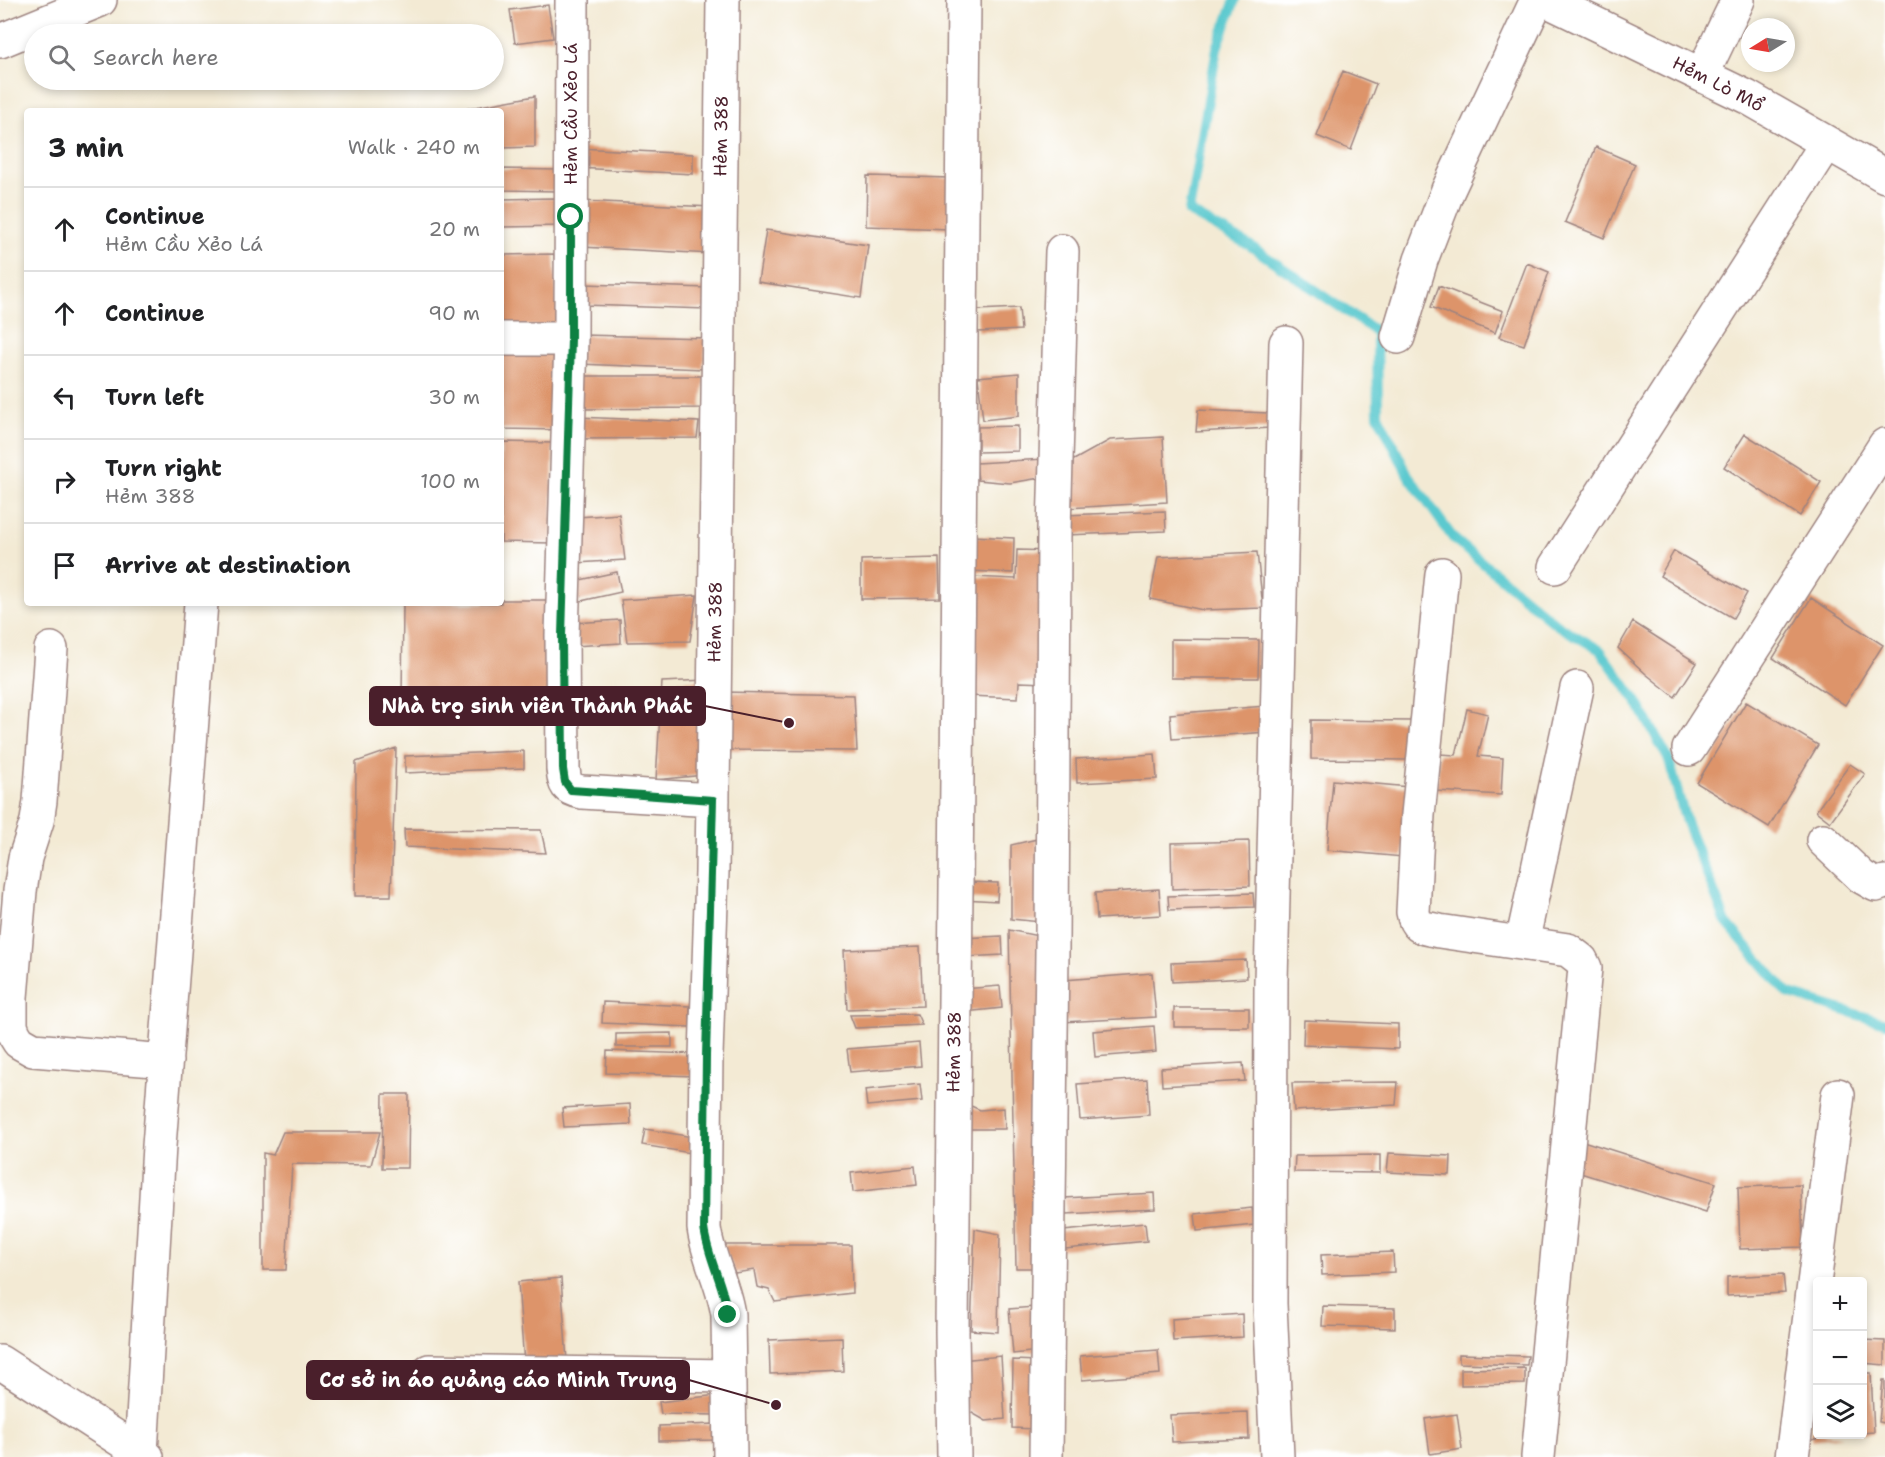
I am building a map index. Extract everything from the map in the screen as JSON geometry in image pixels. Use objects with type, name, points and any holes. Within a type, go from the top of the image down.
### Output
[{"type":"street","points":[[41,24],[99,0]]},
{"type":"street","name":"Hẻm Cầu Xẻo Lá","points":[[572,0],[571,339],[562,635],[565,782],[571,790],[582,792],[713,800]]},
{"type":"street","name":"Hẻm 388","points":[[723,0],[713,800],[704,1228],[707,1249],[726,1298],[730,1457]]},
{"type":"street","name":"Hẻm 388","points":[[954,1457],[951,1331],[964,0]]},
{"type":"street","points":[[1398,337],[1421,260],[1448,190],[1537,0]]},
{"type":"street","name":"Hẻm Lò Mổ","points":[[1546,0],[1746,97],[1885,176]]},
{"type":"street","points":[[1702,75],[1738,0]]},
{"type":"street","points":[[0,41],[24,31]]},
{"type":"street","points":[[1555,567],[1827,143]]},
{"type":"street","points":[[1046,1457],[1054,530],[1062,250]]},
{"type":"street","points":[[504,339],[571,339]]},
{"type":"street","points":[[1277,1457],[1270,1304],[1271,994],[1286,343]]},
{"type":"street","points":[[1689,749],[1885,445]]},
{"type":"street","points":[[1442,574],[1419,815],[1413,912],[1415,922],[1418,926],[1439,931],[1568,950],[1581,960],[1585,968],[1538,1457]]},
{"type":"street","points":[[0,1362],[144,1455],[166,1061],[201,606]]},
{"type":"street","points":[[51,649],[40,801],[37,821],[25,858],[20,891],[11,997],[11,1026],[19,1042],[33,1050],[166,1061]]},
{"type":"street","points":[[1522,943],[1577,688]]},
{"type":"street","points":[[1823,840],[1862,877],[1876,885],[1885,882]]},
{"type":"street","points":[[1792,1457],[1838,1095]]},
{"type":"street","points":[[429,1371],[729,1376]]},
{"type":"building","points":[[548,5],[553,38],[515,43],[510,10]]},
{"type":"building","points":[[1343,71],[1376,84],[1351,150],[1317,136]]},
{"type":"building","points":[[535,96],[535,147],[504,148],[504,108],[470,108]]},
{"type":"building","points":[[1596,147],[1635,164],[1604,238],[1565,222]]},
{"type":"building","points":[[578,148],[693,154],[693,174],[577,168]]},
{"type":"building","points":[[504,169],[559,170],[558,191],[504,190]]},
{"type":"building","points":[[867,176],[951,178],[949,229],[866,226]]},
{"type":"building","points":[[556,198],[563,226],[504,227],[504,199]]},
{"type":"building","points":[[581,201],[712,207],[712,254],[582,247]]},
{"type":"building","points":[[766,230],[868,245],[861,298],[758,282]]},
{"type":"building","points":[[554,254],[559,326],[504,326],[504,255]]},
{"type":"building","points":[[1527,263],[1549,272],[1524,345],[1499,337]]},
{"type":"building","points":[[584,284],[708,288],[707,309],[584,305]]},
{"type":"building","points":[[1439,286],[1503,311],[1495,333],[1431,307]]},
{"type":"building","points":[[1019,308],[1021,330],[978,332],[977,310]]},
{"type":"building","points":[[582,335],[707,338],[703,369],[579,364]]},
{"type":"building","points":[[504,346],[558,346],[562,430],[504,429]]},
{"type":"building","points":[[1019,373],[1019,416],[983,420],[978,377]]},
{"type":"building","points":[[575,376],[705,376],[701,408],[579,409]]},
{"type":"building","points":[[1198,410],[1268,413],[1270,428],[1196,432]]},
{"type":"building","points":[[576,417],[699,422],[697,438],[574,439]]},
{"type":"building","points":[[1018,426],[1018,451],[978,452],[978,427]]},
{"type":"building","points":[[1745,434],[1821,482],[1800,516],[1724,467]]},
{"type":"building","points":[[1163,437],[1167,502],[1068,508],[1063,466],[1110,440]]},
{"type":"building","points":[[504,442],[553,443],[552,543],[504,542]]},
{"type":"building","points":[[1045,459],[1046,477],[1010,483],[978,480],[976,463]]},
{"type":"building","points":[[1165,511],[1166,531],[1066,535],[1065,515]]},
{"type":"building","points":[[619,514],[625,560],[577,563],[578,517]]},
{"type":"building","points":[[971,536],[1014,538],[1013,573],[970,571]]},
{"type":"building","points":[[1017,550],[1053,551],[1047,683],[1019,682],[1018,698],[969,696],[973,577],[1016,579]]},
{"type":"building","points":[[1674,551],[1747,593],[1733,618],[1660,576]]},
{"type":"building","points":[[1257,552],[1263,608],[1203,610],[1150,599],[1158,557]]},
{"type":"building","points":[[939,558],[940,598],[861,599],[861,560]]},
{"type":"building","points":[[617,572],[621,592],[572,603],[566,583]]},
{"type":"building","points":[[697,595],[690,641],[627,642],[621,600]]},
{"type":"building","points":[[1811,598],[1883,645],[1845,705],[1773,658]]},
{"type":"building","points":[[504,600],[549,600],[551,704],[402,700],[403,606],[504,606]]},
{"type":"building","points":[[620,620],[621,643],[574,646],[573,623]]},
{"type":"building","points":[[1633,622],[1697,663],[1675,697],[1618,648]]},
{"type":"building","points":[[1171,639],[1259,640],[1258,678],[1171,678]]},
{"type":"building","points":[[706,680],[704,775],[656,780],[662,682]]},
{"type":"building","points":[[724,692],[854,695],[857,751],[724,750]]},
{"type":"building","points":[[1746,702],[1818,745],[1769,827],[1697,783]]},
{"type":"building","points":[[1265,706],[1267,732],[1172,739],[1170,714]]},
{"type":"building","points":[[1467,709],[1488,714],[1478,756],[1503,758],[1501,795],[1437,791],[1439,754],[1456,755]]},
{"type":"building","points":[[1311,720],[1413,721],[1412,760],[1311,759]]},
{"type":"building","points":[[396,748],[391,896],[355,896],[356,762]]},
{"type":"building","points":[[524,751],[524,768],[405,773],[405,756]]},
{"type":"building","points":[[1155,754],[1157,779],[1077,783],[1076,759]]},
{"type":"building","points":[[1850,764],[1865,774],[1830,822],[1816,811]]},
{"type":"building","points":[[1333,780],[1409,787],[1403,857],[1327,850]]},
{"type":"building","points":[[404,829],[541,830],[546,853],[405,847]]},
{"type":"building","points":[[1037,839],[1041,922],[1011,919],[1011,845]]},
{"type":"building","points":[[1249,841],[1250,886],[1172,889],[1171,843]]},
{"type":"building","points":[[964,882],[998,883],[997,901],[963,899]]},
{"type":"building","points":[[1159,889],[1161,915],[1097,919],[1095,893]]},
{"type":"building","points":[[1253,893],[1254,907],[1169,910],[1168,896]]},
{"type":"building","points":[[1009,930],[1043,937],[1039,1268],[1016,1268]]},
{"type":"building","points":[[1002,936],[1003,955],[964,957],[962,938]]},
{"type":"building","points":[[920,947],[923,1006],[847,1009],[844,950]]},
{"type":"building","points":[[1246,960],[1247,978],[1172,982],[1171,963]]},
{"type":"building","points":[[1152,973],[1156,1017],[1062,1022],[1064,980]]},
{"type":"building","points":[[1000,986],[1002,1008],[965,1012],[963,989]]},
{"type":"building","points":[[603,1002],[690,1006],[690,1027],[602,1023]]},
{"type":"building","points":[[1174,1008],[1249,1008],[1249,1027],[1174,1027]]},
{"type":"building","points":[[917,1014],[922,1025],[855,1028],[850,1015]]},
{"type":"building","points":[[1304,1020],[1398,1024],[1398,1049],[1303,1045]]},
{"type":"building","points":[[1154,1026],[1156,1052],[1095,1057],[1093,1031]]},
{"type":"building","points":[[672,1033],[672,1047],[616,1047],[616,1034]]},
{"type":"building","points":[[919,1043],[921,1066],[850,1072],[847,1049]]},
{"type":"building","points":[[607,1051],[695,1054],[695,1076],[606,1073]]},
{"type":"building","points":[[1243,1063],[1245,1081],[1162,1086],[1161,1068]]},
{"type":"building","points":[[1147,1079],[1149,1115],[1080,1120],[1077,1084]]},
{"type":"building","points":[[1398,1082],[1396,1105],[1294,1111],[1292,1083]]},
{"type":"building","points":[[920,1084],[922,1101],[867,1106],[865,1090]]},
{"type":"building","points":[[383,1094],[409,1094],[408,1168],[382,1168]]},
{"type":"building","points":[[960,1101],[980,1110],[1004,1108],[1005,1129],[960,1129]]},
{"type":"building","points":[[630,1104],[631,1124],[564,1127],[562,1108]]},
{"type":"building","points":[[645,1129],[693,1137],[690,1153],[642,1145]]},
{"type":"building","points":[[283,1132],[380,1132],[371,1165],[292,1164],[286,1270],[263,1270],[263,1153],[273,1155]]},
{"type":"building","points":[[1583,1141],[1716,1183],[1706,1212],[1574,1171]]},
{"type":"building","points":[[1389,1153],[1451,1156],[1450,1175],[1387,1172]]},
{"type":"building","points":[[1380,1155],[1380,1173],[1294,1172],[1295,1156]]},
{"type":"building","points":[[915,1166],[917,1185],[853,1192],[851,1173]]},
{"type":"building","points":[[1801,1185],[1803,1247],[1740,1249],[1738,1187]]},
{"type":"building","points":[[1154,1193],[1155,1209],[1066,1214],[1065,1198]]},
{"type":"building","points":[[1252,1208],[1254,1225],[1197,1231],[1195,1214]]},
{"type":"building","points":[[1145,1223],[1147,1241],[1055,1250],[1053,1232]]},
{"type":"building","points":[[975,1229],[1000,1234],[998,1332],[971,1330]]},
{"type":"building","points":[[723,1245],[851,1245],[852,1293],[775,1302],[769,1290],[757,1287],[754,1270],[735,1273]]},
{"type":"building","points":[[1393,1252],[1394,1272],[1322,1275],[1321,1255]]},
{"type":"building","points":[[1783,1274],[1785,1293],[1727,1296],[1727,1277]]},
{"type":"building","points":[[561,1278],[567,1361],[524,1364],[518,1282]]},
{"type":"building","points":[[1323,1306],[1395,1308],[1395,1328],[1322,1326]]},
{"type":"building","points":[[1034,1307],[1039,1351],[1013,1354],[1009,1309]]},
{"type":"building","points":[[1242,1314],[1243,1337],[1173,1341],[1172,1319]]},
{"type":"building","points":[[842,1337],[843,1371],[770,1374],[769,1340]]},
{"type":"building","points":[[1867,1340],[1885,1341],[1885,1365],[1867,1363]]},
{"type":"building","points":[[1158,1350],[1160,1374],[1082,1380],[1080,1356]]},
{"type":"building","points":[[1459,1354],[1528,1356],[1527,1365],[1459,1363]]},
{"type":"building","points":[[1001,1356],[1005,1419],[986,1421],[965,1409],[961,1360]]},
{"type":"building","points":[[1013,1360],[1038,1361],[1036,1429],[1012,1428]]},
{"type":"building","points":[[1525,1368],[1525,1384],[1461,1385],[1461,1369]]},
{"type":"building","points":[[1867,1373],[1871,1373],[1874,1432],[1867,1433]]},
{"type":"building","points":[[1883,1380],[1885,1380],[1885,1423],[1879,1422]]},
{"type":"building","points":[[717,1395],[719,1415],[661,1414],[659,1402]]},
{"type":"building","points":[[1248,1412],[1249,1439],[1172,1442],[1170,1415]]},
{"type":"building","points":[[1457,1414],[1462,1449],[1430,1454],[1425,1419]]},
{"type":"building","points":[[1813,1418],[1813,1439],[1819,1439],[1811,1440]]},
{"type":"building","points":[[715,1424],[715,1440],[659,1441],[659,1426]]},
{"type":"waterway","points":[[1235,0],[1217,48],[1189,212],[1249,245],[1377,332],[1378,415],[1408,475],[1453,538],[1557,625],[1600,650],[1637,702],[1669,760],[1686,822],[1726,922],[1787,993],[1885,1023]]},
{"type":"place","name":"Nhà trọ sinh viên Thành Phát","points":[[789,723]]},
{"type":"place","name":"Cơ sở in áo quảng cáo Minh Trung","points":[[776,1405]]},
{"type":"route","points":[[571,217],[571,339],[562,635],[563,769],[565,782],[571,790],[713,800],[704,1228],[707,1249],[726,1298],[728,1315]]}]
